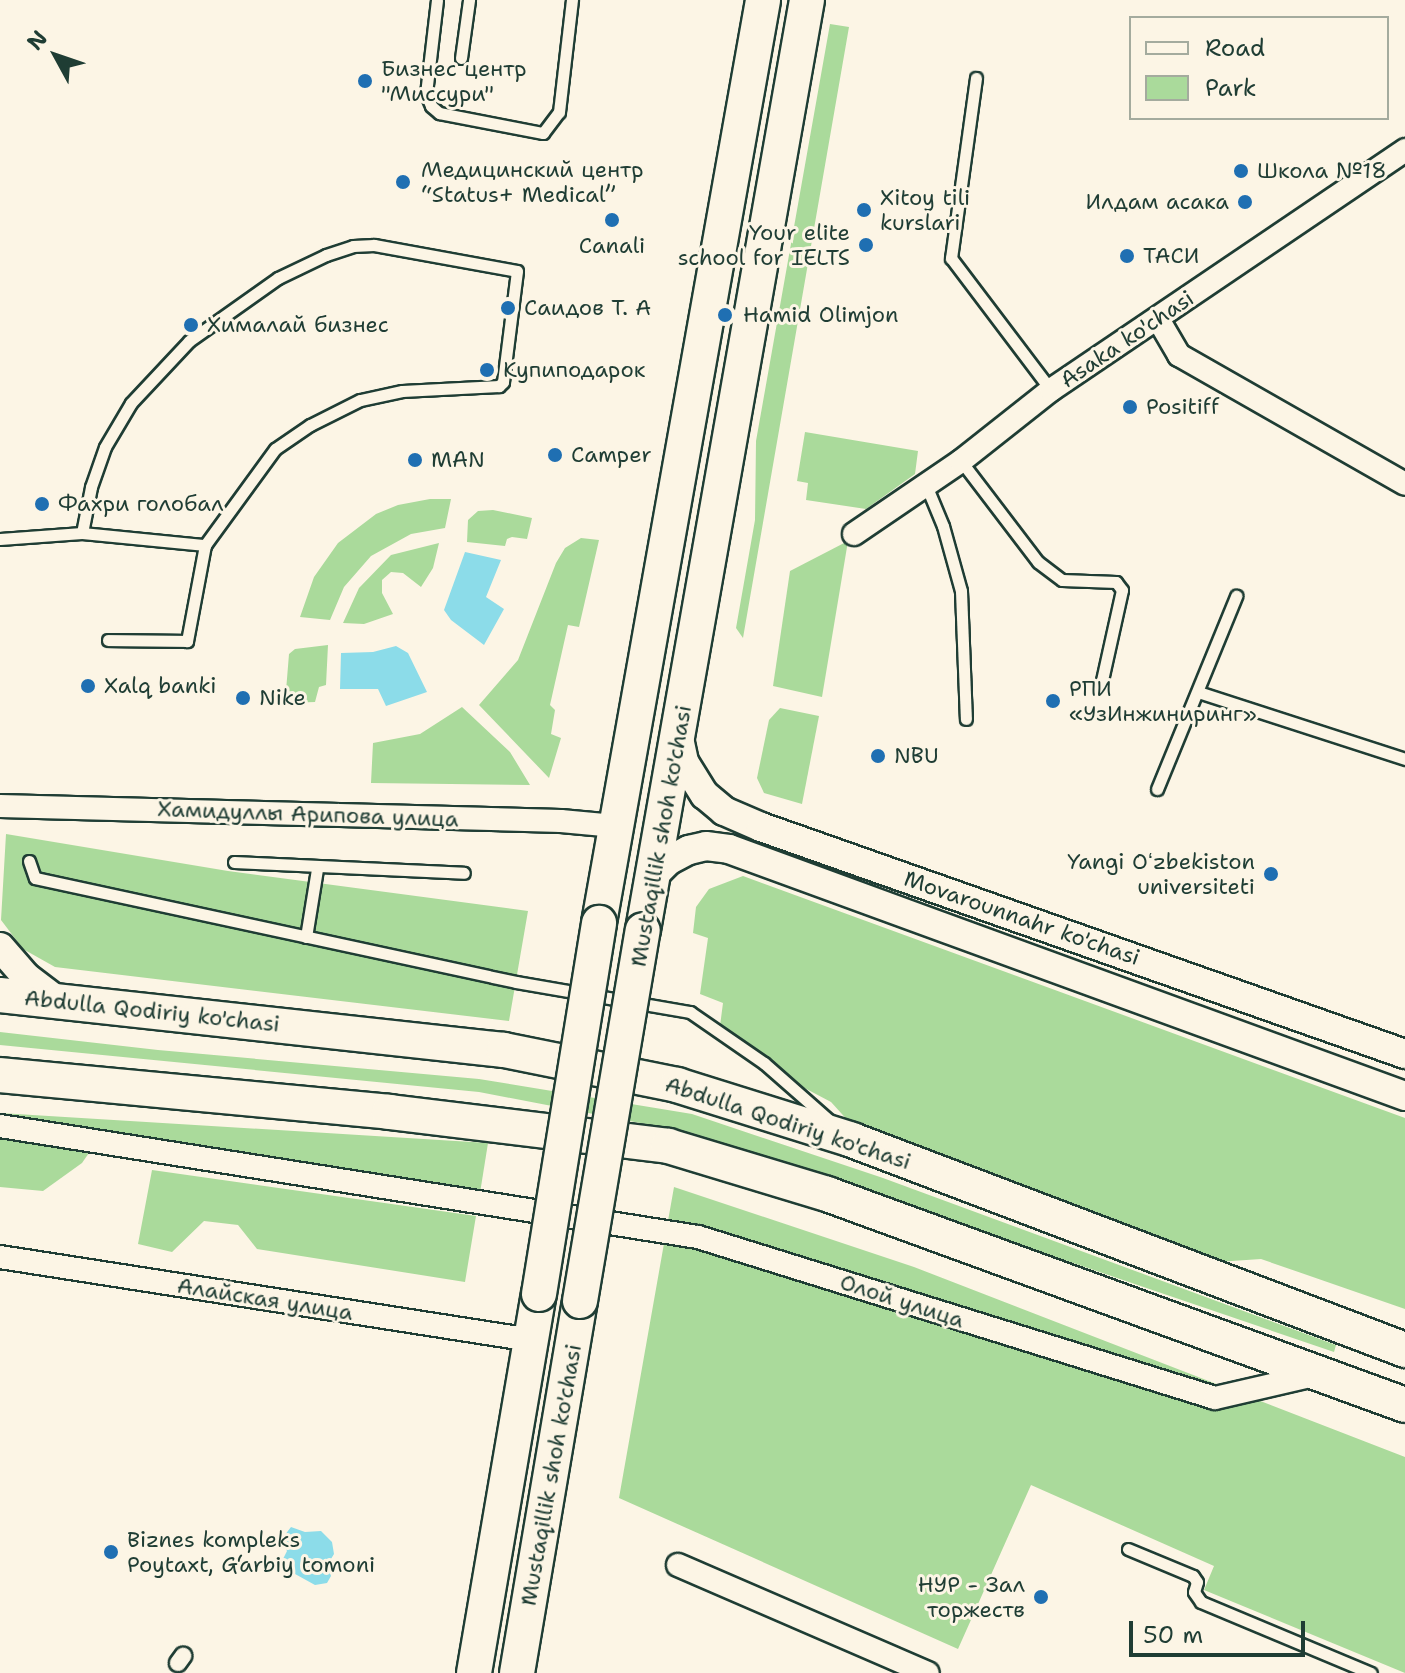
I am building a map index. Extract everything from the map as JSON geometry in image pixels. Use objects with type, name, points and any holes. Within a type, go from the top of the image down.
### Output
[{"type":"main road","name":"Mustaqillik shoh ko'chasi","points":[[474,1673],[615,826],[763,0]]},
{"type":"main road","name":"Mustaqillik shoh ko'chasi","points":[[517,1673],[652,877],[807,0]]},
{"type":"main road","name":"Abdulla Qodiriy ko'chasi","points":[[0,995],[504,1050],[677,1085],[852,1140],[1405,1350]]},
{"type":"main road","points":[[0,1075],[389,1112],[668,1146],[827,1194],[1405,1405]]},
{"type":"street","name":"Asaka ko'chasi","points":[[854,534],[961,461],[1051,390],[1405,150]]},
{"type":"street","points":[[1158,319],[1179,355],[1405,484]]},
{"type":"street","name":"Movarounnahr ko'chasi","points":[[679,738],[684,762],[705,795],[724,811],[761,827],[1405,1054]]},
{"type":"street","name":"Хамидуллы Арипова улица","points":[[0,806],[561,821],[615,826]]},
{"type":"street","name":"Movarounnahr ko'chasi","points":[[652,877],[668,861],[689,850],[706,846],[729,849],[1405,1096]]},
{"type":"street","points":[[0,947],[26,977],[58,1001]]},
{"type":"street","name":"Олой улица","points":[[0,1126],[698,1237],[1215,1398],[1320,1374]]},
{"type":"street","name":"Алайская улица","points":[[0,1257],[531,1340]]},
{"type":"street","points":[[678,1565],[901,1668],[928,1673]]},
{"type":"lane","points":[[437,0],[426,94],[431,106],[439,113],[543,133],[559,112],[572,0]]},
{"type":"lane","points":[[461,58],[469,0]]},
{"type":"lane","points":[[976,78],[951,258],[1051,390]]},
{"type":"lane","points":[[82,533],[91,487],[105,447],[143,388],[202,329],[278,278],[326,255],[374,245],[517,271],[503,382],[499,386],[402,391],[360,400],[310,425],[275,449],[205,545],[187,641],[108,640]]},
{"type":"lane","points":[[961,461],[1038,562],[1062,580],[1116,582],[1122,590],[1102,680]]},
{"type":"lane","points":[[926,485],[943,526],[961,591],[966,719]]},
{"type":"lane","points":[[0,539],[82,533],[205,545]]},
{"type":"lane","points":[[1157,789],[1236,596]]},
{"type":"lane","points":[[1198,692],[1405,759]]},
{"type":"lane","points":[[29,861],[35,878],[516,982],[690,1012],[764,1063],[852,1140]]},
{"type":"lane","points":[[234,862],[317,869],[464,873]]},
{"type":"lane","points":[[306,937],[317,869]]},
{"type":"lane","points":[[1128,1549],[1193,1576],[1197,1582],[1194,1592],[1201,1602],[1371,1673]]},
{"type":"green space","points":[[830,24],[849,27],[743,638],[736,628],[755,520],[756,441]]},
{"type":"green space","points":[[805,432],[918,451],[915,474],[866,509],[806,500],[808,483],[797,481]]},
{"type":"green space","points":[[451,499],[445,528],[411,534],[371,556],[344,587],[330,620],[300,617],[314,577],[338,543],[376,514],[398,505]]},
{"type":"green space","points":[[493,510],[532,518],[527,539],[512,537],[507,539],[505,546],[467,542],[468,520],[478,511]]},
{"type":"green space","points":[[581,538],[599,540],[579,627],[568,625],[550,705],[555,710],[551,734],[561,738],[549,778],[479,705],[518,660],[556,563],[565,548]]},
{"type":"green space","points":[[848,541],[822,697],[773,686],[790,571]]},
{"type":"green space","points":[[439,543],[433,568],[421,587],[403,573],[391,572],[382,580],[382,593],[393,614],[364,624],[343,623],[359,588],[391,555]]},
{"type":"green space","points":[[328,645],[326,685],[319,687],[315,702],[285,703],[289,654],[295,649]]},
{"type":"green space","points":[[462,707],[510,752],[530,785],[371,783],[373,743],[420,734]]},
{"type":"green space","points":[[780,708],[819,716],[802,804],[764,793],[757,778],[769,720]]},
{"type":"green space","points":[[6,834],[228,871],[528,911],[509,1021],[55,967],[23,949],[1,920]]},
{"type":"green space","points":[[743,876],[1405,1118],[1405,1309],[1261,1259],[1217,1262],[851,1124],[831,1102],[795,1083],[720,1026],[723,1003],[700,994],[708,938],[693,933],[696,907],[709,889]]},
{"type":"green space","points":[[0,1032],[158,1050],[479,1079],[692,1114],[883,1178],[1336,1345],[1334,1352],[692,1133],[479,1092],[0,1045]]},
{"type":"green space","points":[[0,1113],[488,1143],[480,1193]]},
{"type":"green space","points":[[0,1137],[91,1150],[82,1163],[43,1191],[0,1187]]},
{"type":"green space","points":[[152,1170],[476,1216],[465,1282],[257,1249],[238,1225],[204,1221],[172,1252],[138,1244]]},
{"type":"green space","points":[[674,1187],[914,1267],[1405,1457],[1405,1673],[1204,1590],[1214,1566],[1031,1485],[958,1649],[619,1498]]},
{"type":"water","points":[[465,552],[501,560],[486,597],[504,609],[484,645],[451,620],[444,610]]},
{"type":"water","points":[[396,646],[408,653],[427,692],[386,706],[378,689],[340,689],[341,653],[373,652]]},
{"type":"water","points":[[291,1527],[305,1532],[321,1531],[332,1542],[334,1554],[328,1564],[331,1576],[327,1583],[315,1585],[286,1569],[283,1559],[287,1551],[281,1540]]},
{"type":"place","name":"Бизнес центр \"Миссури\"","points":[[365,81]]},
{"type":"place","name":"Школа №18","points":[[1241,171]]},
{"type":"place","name":"Медицинский центр “Status+ Medical”","points":[[403,182]]},
{"type":"place","name":"Илдам асака","points":[[1245,202]]},
{"type":"place","name":"Xitoy tili kurslari","points":[[864,210]]},
{"type":"place","name":"Canali","points":[[612,220]]},
{"type":"place","name":"Your elite school for IELTS","points":[[866,245]]},
{"type":"place","name":"ТАСИ","points":[[1127,256]]},
{"type":"place","name":"Саидов Т. А","points":[[508,308]]},
{"type":"place","name":"Hamid Olimjon","points":[[725,315]]},
{"type":"place","name":"Хималай бизнес","points":[[191,325]]},
{"type":"place","name":"Купиподарок","points":[[487,370]]},
{"type":"place","name":"Positiff","points":[[1130,407]]},
{"type":"place","name":"Camper","points":[[555,455]]},
{"type":"place","name":"MAN","points":[[415,460]]},
{"type":"place","name":"Фахри голобал","points":[[42,504]]},
{"type":"place","name":"Xalq banki","points":[[88,686]]},
{"type":"place","name":"Nike","points":[[243,698]]},
{"type":"place","name":"РПИ «УзИнжиниринг»","points":[[1053,701]]},
{"type":"place","name":"NBU","points":[[878,756]]},
{"type":"place","name":"Yangi Oʻzbekiston universiteti","points":[[1271,874]]},
{"type":"place","name":"Biznes kompleks Poytaxt, G‘arbiy tomoni","points":[[111,1552]]},
{"type":"place","name":"НУР - Зал торжеств","points":[[1041,1597]]}]
